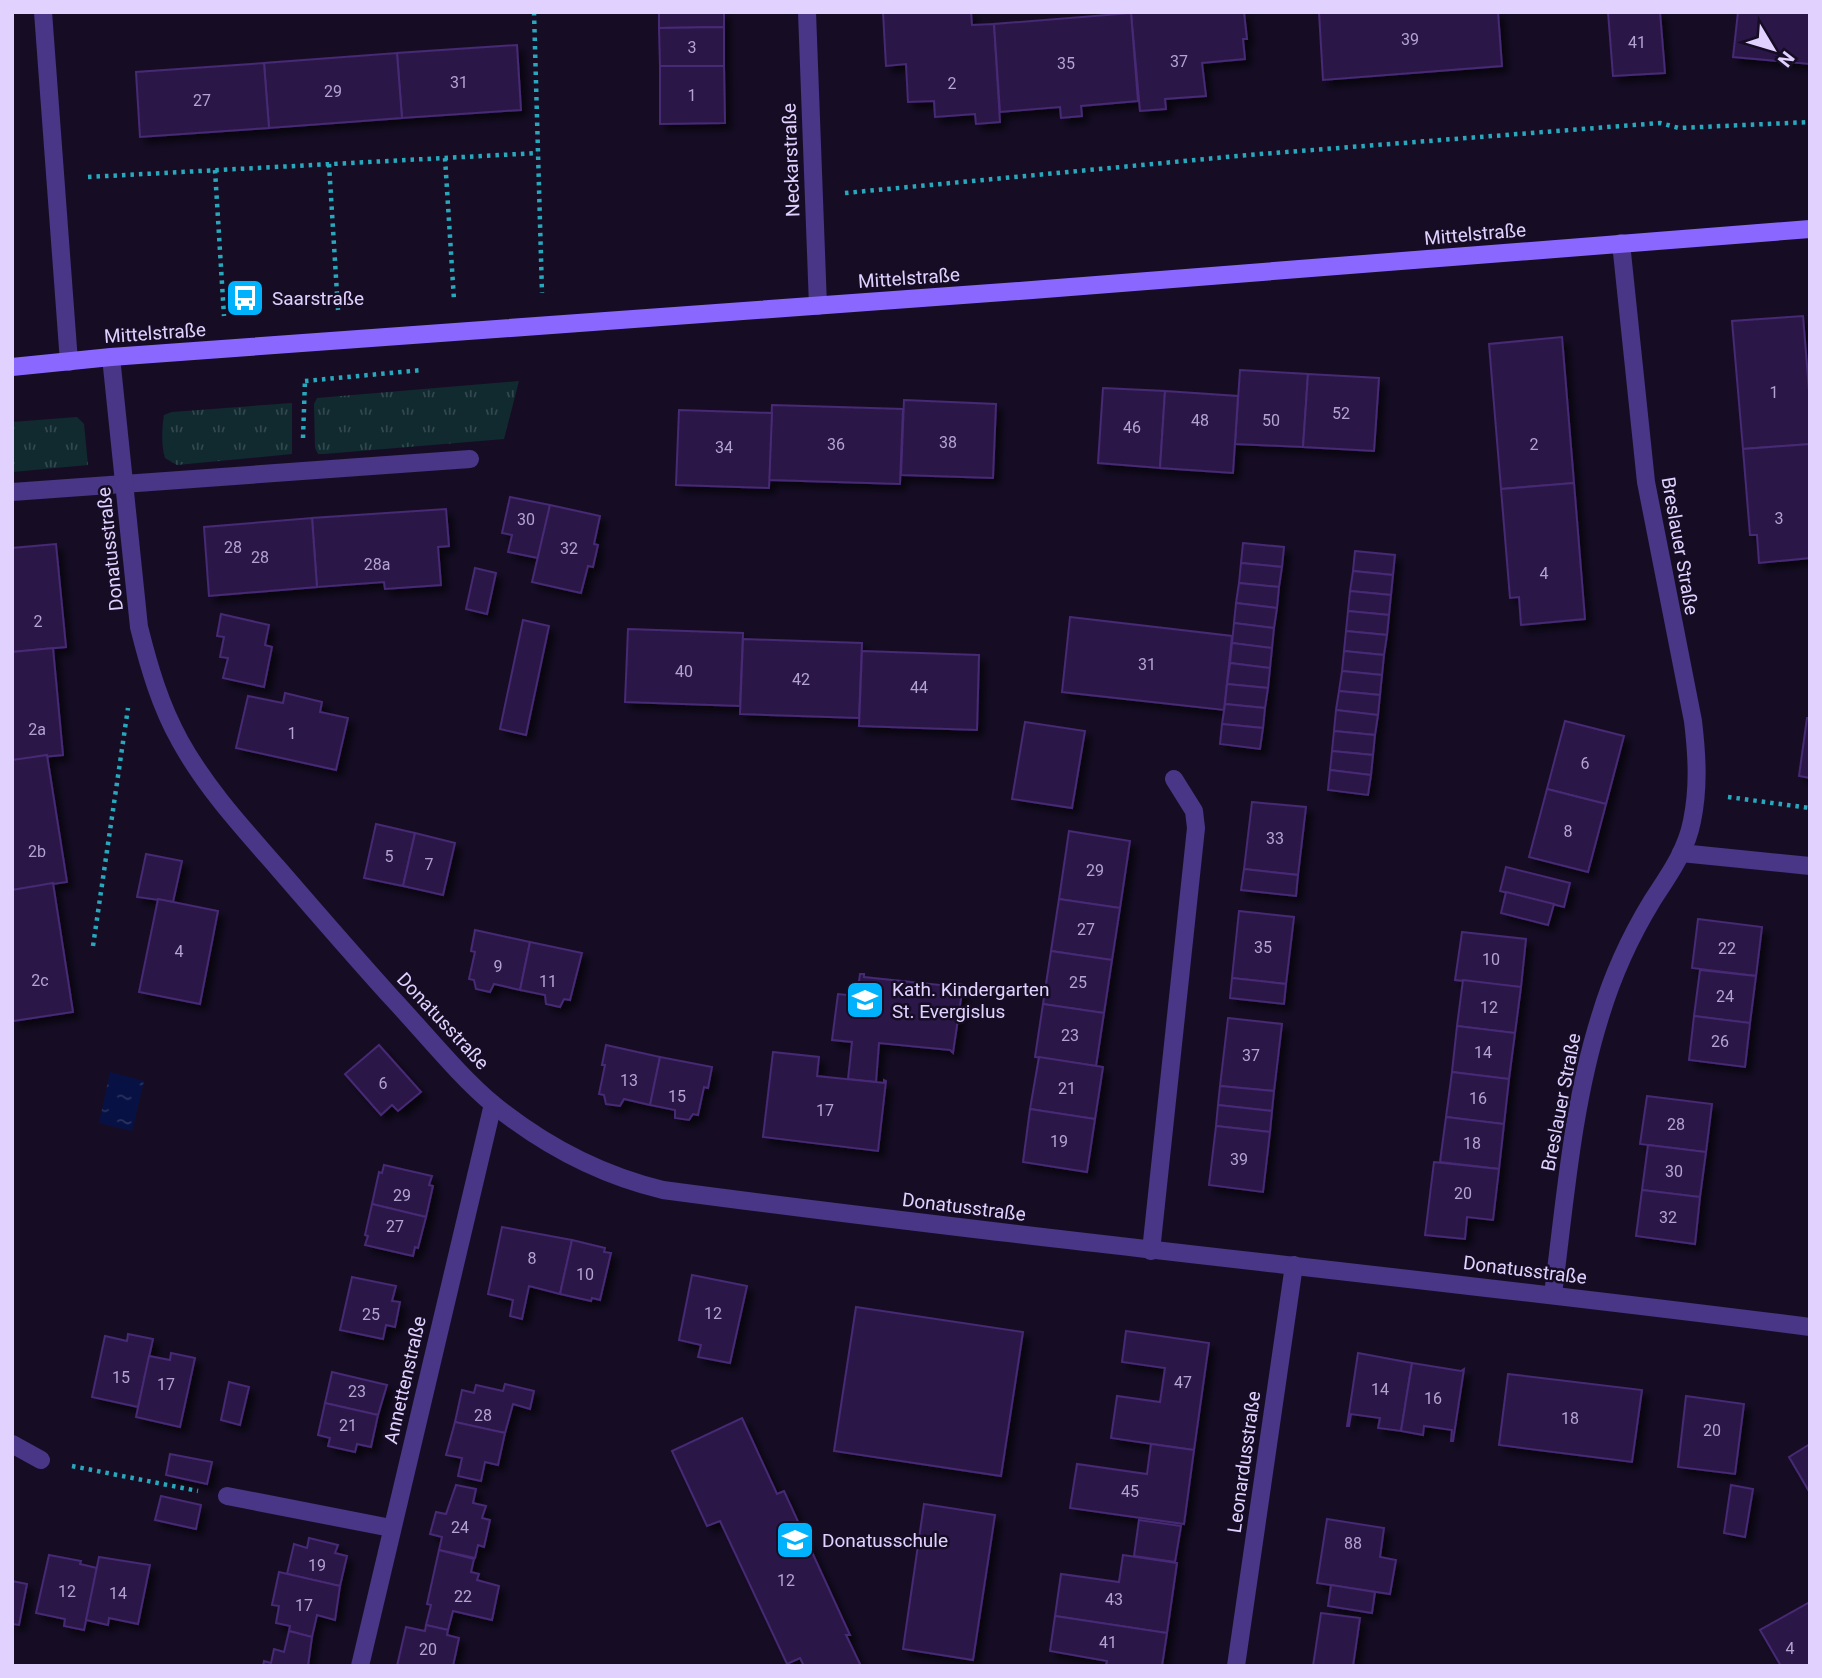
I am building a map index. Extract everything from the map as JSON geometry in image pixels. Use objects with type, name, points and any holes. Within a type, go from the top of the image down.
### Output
[{"type":"main road","name":"Mittelstraße","points":[[12,367],[111,357],[818,306],[1810,229]]},
{"type":"street","points":[[43,12],[69,362]]},
{"type":"street","name":"Neckarstraße","points":[[807,12],[818,306]]},
{"type":"street","name":"Breslauer Straße","points":[[1553,1294],[1578,1111],[1600,1016],[1631,938],[1681,853],[1692,823],[1696,793],[1698,760],[1693,721],[1646,482],[1621,243]]},
{"type":"street","name":"Donatusstraße","points":[[111,357],[139,627],[162,705],[179,740],[215,796],[491,1112],[595,1169],[629,1182],[663,1190],[1151,1251],[1553,1294],[1810,1327]]},
{"type":"street","points":[[12,492],[470,459]]},
{"type":"street","points":[[1151,1251],[1196,828],[1194,811],[1174,779]]},
{"type":"street","points":[[1681,853],[1810,866]]},
{"type":"street","name":"Annettenstraße","points":[[360,1666],[491,1112]]},
{"type":"street","name":"Leonardusstraße","points":[[1236,1666],[1294,1265]]},
{"type":"street","points":[[12,1444],[41,1460]]},
{"type":"street","points":[[227,1496],[391,1528]]},
{"type":"path","points":[[534,12],[543,326]]},
{"type":"path","points":[[813,197],[1248,155],[1660,123],[1679,128],[1810,122]]},
{"type":"path","points":[[56,178],[538,153]]},
{"type":"path","points":[[445,158],[456,332]]},
{"type":"path","points":[[329,164],[340,341]]},
{"type":"path","points":[[215,170],[226,349]]},
{"type":"path","points":[[304,381],[302,413],[305,470]]},
{"type":"path","points":[[93,946],[129,696]]},
{"type":"path","points":[[1696,793],[1810,808]]},
{"type":"path","points":[[41,1460],[227,1496]]},
{"type":"green space","points":[[519,381],[504,439],[324,454],[318,454],[315,448],[314,404],[317,398]]},
{"type":"green space","points":[[292,403],[292,454],[177,465],[165,458],[162,436],[164,415],[172,412]]},
{"type":"green space","points":[[77,417],[84,424],[88,465],[12,472],[12,422]]},
{"type":"water","points":[[110,1072],[144,1081],[132,1131],[99,1123]]},
{"type":"building","points":[[659,12],[724,12],[724,27],[659,28]]},
{"type":"building","points":[[883,12],[971,12],[972,25],[994,24],[1000,122],[976,124],[975,114],[935,117],[934,101],[908,102],[906,64],[886,66]]},
{"type":"building","points":[[1244,12],[1247,39],[1243,39],[1245,59],[1202,63],[1206,96],[1165,99],[1166,109],[1140,111],[1131,13]]},
{"type":"building","points":[[1319,12],[1498,12],[1502,66],[1323,80]]},
{"type":"building","points":[[1608,12],[1660,12],[1665,73],[1613,76]]},
{"type":"building","points":[[1738,12],[1810,12],[1810,64],[1733,57]]},
{"type":"building","points":[[1131,13],[1138,101],[1081,106],[1082,116],[1061,118],[1060,107],[1000,112],[994,24]]},
{"type":"building","points":[[724,27],[724,66],[660,66],[659,28]]},
{"type":"building","points":[[517,45],[521,110],[402,118],[397,53]]},
{"type":"building","points":[[397,53],[402,118],[269,128],[264,63]]},
{"type":"building","points":[[264,63],[269,128],[140,137],[136,72]]},
{"type":"building","points":[[660,66],[724,66],[725,123],[660,124]]},
{"type":"building","points":[[1803,316],[1810,403],[1810,444],[1743,449],[1732,321]]},
{"type":"building","points":[[1562,337],[1574,483],[1501,489],[1489,344]]},
{"type":"building","points":[[1240,370],[1308,374],[1303,447],[1235,444]]},
{"type":"building","points":[[1308,374],[1379,378],[1374,451],[1303,447]]},
{"type":"building","points":[[1103,388],[1165,391],[1160,468],[1098,463]]},
{"type":"building","points":[[1165,391],[1238,396],[1233,473],[1160,468]]},
{"type":"building","points":[[904,400],[996,404],[993,478],[901,475]]},
{"type":"building","points":[[772,405],[903,409],[900,484],[769,480]]},
{"type":"building","points":[[679,410],[772,413],[769,488],[676,485]]},
{"type":"building","points":[[1810,444],[1810,558],[1759,563],[1757,535],[1750,535],[1743,449]]},
{"type":"building","points":[[1574,483],[1585,619],[1521,625],[1519,597],[1510,598],[1501,489]]},
{"type":"building","points":[[510,497],[550,505],[538,558],[508,552],[512,535],[502,533]]},
{"type":"building","points":[[550,505],[600,516],[594,544],[598,545],[593,567],[588,566],[581,593],[532,582]]},
{"type":"building","points":[[446,509],[449,546],[438,547],[441,585],[385,589],[384,582],[317,587],[312,518]]},
{"type":"building","points":[[312,518],[317,587],[209,596],[204,527]]},
{"type":"building","points":[[1243,543],[1284,547],[1282,567],[1241,563]]},
{"type":"building","points":[[56,544],[66,647],[12,652],[12,548]]},
{"type":"building","points":[[1355,551],[1395,555],[1393,575],[1353,571]]},
{"type":"building","points":[[1241,563],[1282,567],[1279,587],[1239,583]]},
{"type":"building","points":[[475,568],[496,573],[487,614],[466,609]]},
{"type":"building","points":[[1353,571],[1393,575],[1391,595],[1350,591]]},
{"type":"building","points":[[1239,583],[1279,587],[1277,608],[1236,603]]},
{"type":"building","points":[[1350,591],[1391,595],[1389,615],[1348,611]]},
{"type":"building","points":[[1236,603],[1277,608],[1274,628],[1234,623]]},
{"type":"building","points":[[1348,611],[1389,615],[1387,635],[1346,631]]},
{"type":"building","points":[[221,614],[269,625],[265,645],[272,647],[264,687],[223,678],[228,658],[220,657],[224,637],[217,636]]},
{"type":"building","points":[[1070,617],[1232,636],[1224,710],[1062,692]]},
{"type":"building","points":[[523,620],[549,626],[526,735],[500,729]]},
{"type":"building","points":[[1234,623],[1274,628],[1272,648],[1232,643]]},
{"type":"building","points":[[628,629],[743,633],[740,706],[625,702]]},
{"type":"building","points":[[1346,631],[1387,635],[1384,655],[1344,651]]},
{"type":"building","points":[[743,639],[862,643],[859,718],[740,714]]},
{"type":"building","points":[[1232,643],[1272,648],[1270,668],[1230,663]]},
{"type":"building","points":[[53,648],[63,755],[12,760],[12,652]]},
{"type":"building","points":[[862,651],[979,655],[977,730],[859,726]]},
{"type":"building","points":[[1344,651],[1384,655],[1382,675],[1342,671]]},
{"type":"building","points":[[1230,663],[1270,668],[1268,688],[1227,684]]},
{"type":"building","points":[[1342,671],[1382,675],[1380,695],[1339,691]]},
{"type":"building","points":[[1227,684],[1268,688],[1265,708],[1225,704]]},
{"type":"building","points":[[1339,691],[1380,695],[1378,715],[1336,710]]},
{"type":"building","points":[[285,693],[322,702],[320,712],[348,718],[336,770],[236,748],[248,696],[283,703]]},
{"type":"building","points":[[1225,704],[1265,708],[1263,728],[1222,724]]},
{"type":"building","points":[[1336,710],[1378,715],[1375,735],[1334,731]]},
{"type":"building","points":[[1807,718],[1810,718],[1810,778],[1799,776]]},
{"type":"building","points":[[1565,721],[1624,736],[1606,804],[1547,789]]},
{"type":"building","points":[[1025,722],[1085,731],[1072,808],[1012,799]]},
{"type":"building","points":[[1222,724],[1263,728],[1260,749],[1220,744]]},
{"type":"building","points":[[1334,731],[1375,735],[1373,755],[1332,751]]},
{"type":"building","points":[[1332,751],[1373,755],[1371,775],[1330,770]]},
{"type":"building","points":[[47,755],[67,882],[12,890],[12,760]]},
{"type":"building","points":[[1330,770],[1371,775],[1368,795],[1328,790]]},
{"type":"building","points":[[1547,789],[1606,804],[1588,872],[1529,857]]},
{"type":"building","points":[[1252,802],[1306,807],[1298,875],[1244,869]]},
{"type":"building","points":[[376,824],[415,833],[403,886],[364,878]]},
{"type":"building","points":[[1069,831],[1130,841],[1120,908],[1059,899]]},
{"type":"building","points":[[415,833],[455,843],[443,895],[403,886]]},
{"type":"building","points":[[146,854],[182,861],[173,902],[137,897]]},
{"type":"building","points":[[1506,867],[1570,883],[1564,907],[1500,891]]},
{"type":"building","points":[[1244,869],[1298,875],[1296,896],[1241,890]]},
{"type":"building","points":[[53,883],[73,1012],[13,1021],[12,890]]},
{"type":"building","points":[[1506,892],[1554,904],[1548,925],[1501,913]]},
{"type":"building","points":[[158,899],[218,911],[200,1004],[139,992]]},
{"type":"building","points":[[1059,899],[1120,908],[1112,960],[1051,951]]},
{"type":"building","points":[[1239,911],[1294,917],[1286,984],[1232,978]]},
{"type":"building","points":[[1698,919],[1762,927],[1756,976],[1692,968]]},
{"type":"building","points":[[475,930],[530,942],[520,990],[494,984],[490,992],[476,989],[474,980],[469,979],[475,952],[471,951]]},
{"type":"building","points":[[1462,932],[1526,939],[1521,987],[1455,980]]},
{"type":"building","points":[[530,942],[582,953],[570,1000],[564,999],[560,1007],[546,1004],[545,995],[520,990]]},
{"type":"building","points":[[1051,951],[1112,960],[1104,1013],[1043,1004]]},
{"type":"building","points":[[1700,970],[1756,976],[1750,1023],[1694,1016]]},
{"type":"building","points":[[860,974],[864,974],[864,977],[959,987],[959,984],[963,985],[953,1053],[950,1050],[879,1043],[876,1082],[848,1079],[852,1042],[832,1040],[838,994],[857,996]]},
{"type":"building","points":[[1232,978],[1286,984],[1284,1004],[1230,998]]},
{"type":"building","points":[[1463,980],[1521,987],[1515,1033],[1457,1026]]},
{"type":"building","points":[[1043,1004],[1104,1013],[1096,1066],[1035,1057]]},
{"type":"building","points":[[1694,1016],[1750,1023],[1745,1067],[1689,1060]]},
{"type":"building","points":[[1228,1018],[1282,1024],[1274,1091],[1220,1086]]},
{"type":"building","points":[[1457,1026],[1515,1033],[1509,1079],[1452,1072]]},
{"type":"building","points":[[379,1045],[421,1092],[398,1111],[392,1105],[381,1115],[345,1074]]},
{"type":"building","points":[[606,1045],[660,1057],[650,1105],[624,1099],[620,1106],[606,1104],[604,1095],[599,1094]]},
{"type":"building","points":[[773,1052],[819,1057],[817,1076],[884,1083],[884,1080],[886,1081],[878,1151],[763,1137]]},
{"type":"building","points":[[660,1057],[712,1067],[698,1115],[693,1114],[689,1120],[675,1118],[675,1110],[650,1105]]},
{"type":"building","points":[[1039,1057],[1103,1067],[1095,1119],[1030,1109]]},
{"type":"building","points":[[1452,1072],[1509,1079],[1504,1124],[1446,1117]]},
{"type":"building","points":[[1220,1086],[1274,1091],[1272,1111],[1218,1105]]},
{"type":"building","points":[[1647,1096],[1712,1104],[1706,1152],[1640,1144]]},
{"type":"building","points":[[1218,1105],[1272,1111],[1270,1132],[1216,1126]]},
{"type":"building","points":[[1030,1109],[1095,1119],[1087,1172],[1023,1162]]},
{"type":"building","points":[[1446,1117],[1504,1124],[1499,1169],[1440,1162]]},
{"type":"building","points":[[1216,1126],[1270,1132],[1263,1192],[1209,1185]]},
{"type":"building","points":[[1648,1145],[1706,1152],[1700,1197],[1642,1190]]},
{"type":"building","points":[[1434,1162],[1499,1169],[1493,1220],[1467,1217],[1465,1239],[1425,1235]]},
{"type":"building","points":[[384,1165],[432,1176],[429,1185],[433,1186],[426,1217],[372,1204],[379,1172],[382,1173]]},
{"type":"building","points":[[1642,1190],[1700,1197],[1695,1244],[1636,1236]]},
{"type":"building","points":[[372,1204],[426,1217],[418,1248],[415,1247],[413,1256],[365,1245]]},
{"type":"building","points":[[502,1227],[572,1240],[560,1294],[529,1286],[522,1319],[510,1316],[513,1300],[488,1294]]},
{"type":"building","points":[[572,1240],[605,1248],[604,1252],[611,1253],[600,1300],[592,1298],[591,1301],[560,1294]]},
{"type":"building","points":[[692,1275],[747,1286],[730,1363],[698,1357],[701,1345],[679,1340]]},
{"type":"building","points":[[352,1277],[396,1286],[392,1301],[400,1302],[395,1327],[386,1325],[383,1339],[340,1330]]},
{"type":"building","points":[[856,1307],[1023,1332],[1001,1476],[834,1451]]},
{"type":"building","points":[[1126,1331],[1209,1343],[1194,1450],[1111,1438],[1117,1396],[1160,1402],[1165,1368],[1122,1362]]},
{"type":"building","points":[[128,1334],[153,1339],[138,1407],[92,1397],[105,1336],[127,1341]]},
{"type":"building","points":[[171,1353],[195,1358],[180,1427],[136,1417],[149,1356],[170,1360]]},
{"type":"building","points":[[1358,1353],[1412,1363],[1401,1431],[1378,1428],[1380,1418],[1351,1414],[1347,1426]]},
{"type":"building","points":[[1412,1363],[1461,1371],[1464,1369],[1453,1441],[1452,1430],[1424,1426],[1423,1435],[1401,1431]]},
{"type":"building","points":[[332,1372],[387,1385],[378,1415],[325,1403]]},
{"type":"building","points":[[1508,1374],[1642,1390],[1632,1462],[1499,1445]]},
{"type":"building","points":[[229,1382],[249,1387],[240,1425],[221,1420]]},
{"type":"building","points":[[505,1384],[534,1391],[530,1409],[513,1404],[505,1433],[455,1422],[462,1390],[474,1393],[476,1385],[503,1391]]},
{"type":"building","points":[[1686,1396],[1744,1404],[1735,1474],[1678,1467]]},
{"type":"building","points":[[325,1403],[378,1415],[371,1447],[357,1444],[355,1452],[328,1446],[330,1438],[318,1435]]},
{"type":"building","points":[[742,1418],[777,1494],[784,1491],[850,1635],[846,1635],[861,1666],[804,1666],[800,1658],[787,1664],[720,1521],[707,1526],[672,1451]]},
{"type":"building","points":[[455,1422],[505,1433],[498,1465],[485,1462],[481,1481],[458,1476],[462,1458],[446,1455]]},
{"type":"building","points":[[1151,1444],[1194,1450],[1184,1524],[1070,1508],[1077,1464],[1147,1474]]},
{"type":"building","points":[[1810,1444],[1810,1493],[1789,1457]]},
{"type":"building","points":[[170,1454],[212,1462],[207,1484],[166,1475]]},
{"type":"building","points":[[456,1485],[476,1489],[473,1503],[486,1506],[482,1518],[490,1520],[484,1547],[478,1545],[475,1558],[439,1550],[442,1537],[430,1534],[436,1512],[446,1514]]},
{"type":"building","points":[[1731,1485],[1753,1489],[1745,1537],[1724,1533]]},
{"type":"building","points":[[161,1496],[201,1505],[196,1529],[155,1520]]},
{"type":"building","points":[[924,1504],[995,1515],[973,1660],[903,1649]]},
{"type":"building","points":[[1327,1519],[1384,1528],[1380,1557],[1396,1560],[1390,1594],[1317,1583]]},
{"type":"building","points":[[1139,1520],[1181,1526],[1175,1562],[1134,1556]]},
{"type":"building","points":[[309,1538],[338,1545],[335,1553],[347,1556],[340,1586],[287,1574],[294,1544],[307,1548]]},
{"type":"building","points":[[439,1550],[474,1559],[471,1572],[479,1574],[477,1580],[499,1586],[492,1620],[453,1611],[448,1630],[426,1625],[431,1605],[427,1604]]},
{"type":"building","points":[[49,1555],[81,1561],[80,1564],[97,1568],[84,1630],[64,1626],[65,1619],[36,1613]]},
{"type":"building","points":[[1123,1555],[1177,1563],[1167,1633],[1055,1616],[1061,1574],[1119,1582]]},
{"type":"building","points":[[99,1557],[150,1565],[138,1624],[109,1618],[108,1625],[86,1620]]},
{"type":"building","points":[[279,1572],[340,1586],[335,1620],[317,1615],[312,1637],[289,1631],[290,1626],[276,1623],[279,1606],[272,1605]]},
{"type":"building","points":[[12,1581],[27,1584],[19,1625],[12,1624]]},
{"type":"building","points":[[1331,1585],[1375,1592],[1372,1613],[1328,1606]]},
{"type":"building","points":[[1810,1602],[1810,1666],[1781,1666],[1760,1630]]},
{"type":"building","points":[[1321,1613],[1360,1618],[1353,1666],[1313,1666]]},
{"type":"building","points":[[1055,1616],[1167,1633],[1162,1666],[1106,1666],[1107,1661],[1050,1651]]},
{"type":"building","points":[[426,1625],[448,1630],[447,1635],[459,1638],[453,1666],[397,1666],[406,1627],[425,1631]]},
{"type":"building","points":[[289,1631],[312,1637],[308,1666],[263,1666],[264,1661],[271,1663],[274,1649],[284,1652]]},
{"type":"place","name":"Saarstraße","points":[[245,298]]},
{"type":"place","name":"Kath. Kindergarten St. Evergislus","points":[[865,1000]]},
{"type":"place","name":"Donatusschule","points":[[795,1540]]}]
